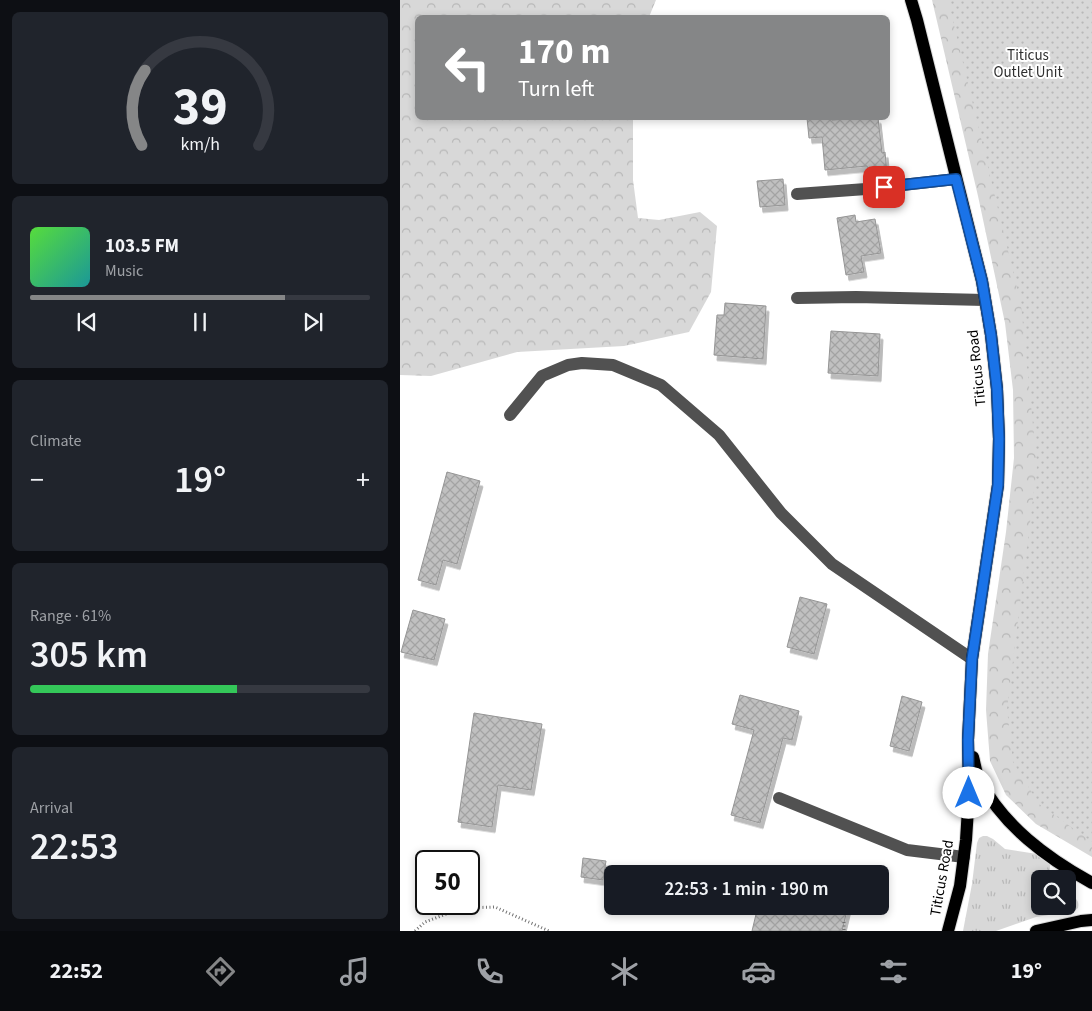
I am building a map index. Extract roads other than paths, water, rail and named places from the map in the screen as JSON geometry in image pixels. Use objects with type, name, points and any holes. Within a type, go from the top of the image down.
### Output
[{"type":"main road","name":"Titicus Road","points":[[911,0],[982,281],[997,389],[999,439],[998,485],[972,659],[968,740],[969,793],[964,856],[960,886],[948,931]]},
{"type":"main road","name":"Titicus Road","points":[[968,740],[978,778],[998,809],[1022,835],[1092,883]]},
{"type":"main road","points":[[1036,931],[1081,920],[1092,920]]},
{"type":"lane","points":[[798,194],[956,179]]},
{"type":"lane","points":[[797,298],[856,297],[985,300]]},
{"type":"lane","points":[[510,414],[542,376],[582,363],[613,364],[661,385],[719,434],[781,513],[832,564],[972,659]]},
{"type":"lane","points":[[779,798],[907,850],[964,856]]},
{"type":"park label","name":"Titicus Outlet Unit","points":[[1028,64]]}]
